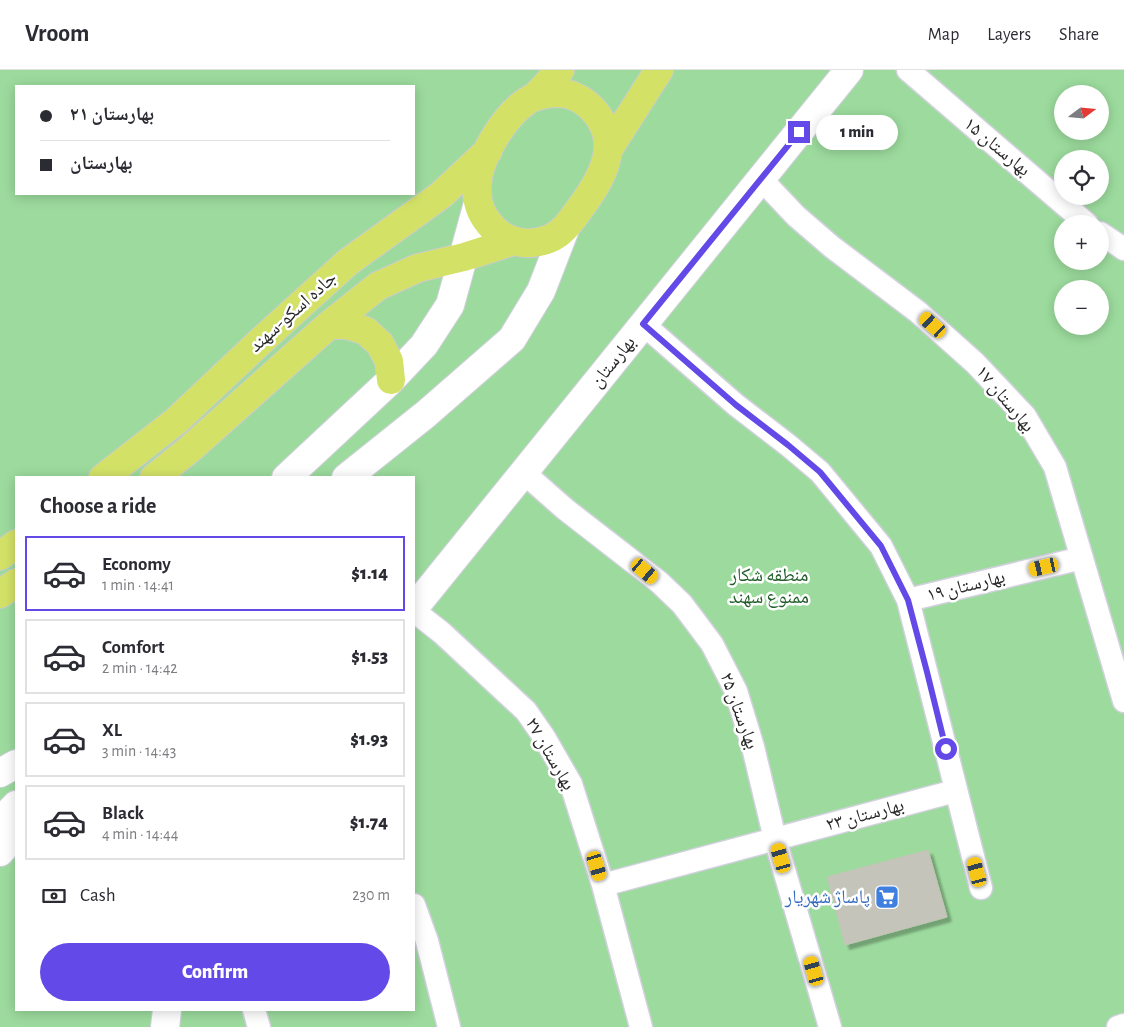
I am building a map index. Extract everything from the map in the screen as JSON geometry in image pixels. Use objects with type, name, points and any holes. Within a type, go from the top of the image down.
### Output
[{"type":"main road","points":[[560,70],[534,97],[520,106],[509,117],[488,152],[480,170],[476,186],[478,203],[485,220],[498,233],[514,241],[532,243],[550,239],[565,229]]},
{"type":"main road","points":[[348,476],[426,414],[512,340],[541,291],[565,229],[591,194],[603,168],[608,150],[659,70]]},
{"type":"main road","name":"بهارستان","points":[[415,608],[849,70]]},
{"type":"main road","points":[[534,97],[552,93],[570,94],[586,102],[599,115],[606,132],[608,150]]},
{"type":"main road","name":"جاده اسکو-سهند","points":[[106,476],[176,421],[348,262],[441,195],[488,152]]},
{"type":"main road","points":[[288,476],[391,380],[424,345],[450,304],[478,203]]},
{"type":"main road","name":"جاده اسکو-سهند","points":[[156,476],[191,448],[329,326],[378,286],[418,268],[464,257],[514,241]]},
{"type":"main road","points":[[329,326],[348,325],[366,331],[380,344],[389,361],[391,380]]},
{"type":"main road","points":[[0,556],[15,545]]},
{"type":"main road","points":[[0,594],[15,583]]},
{"type":"main road","points":[[0,773],[15,765]]},
{"type":"main road","points":[[0,822],[15,806]]},
{"type":"main road","points":[[0,852],[15,833]]},
{"type":"main road","points":[[165,1027],[167,1011]]},
{"type":"street","name":"بهارستان ۱۵","points":[[908,70],[1077,215]]},
{"type":"street","name":"بهارستان ۱۷","points":[[761,179],[796,216],[832,247],[918,312],[975,363],[1025,416],[1055,467],[1124,701]]},
{"type":"street","points":[[1109,239],[1124,249]]},
{"type":"street","points":[[643,324],[736,405],[820,472],[881,546],[908,600],[981,888]]},
{"type":"street","name":"بهارستان ۲۵","points":[[524,472],[565,509],[659,582],[682,604],[712,644],[736,691],[753,747],[775,839],[830,1027]]},
{"type":"street","name":"بهارستان ۱۹","points":[[908,600],[1082,558]]},
{"type":"street","name":"بهارستان ۲۷","points":[[415,610],[526,712],[544,737],[571,784],[603,885],[641,1027]]},
{"type":"street","name":"بهارستان ۲۳","points":[[603,885],[955,791]]},
{"type":"street","points":[[415,908],[427,941],[449,1027]]},
{"type":"street","points":[[254,1011],[259,1027]]},
{"type":"street","points":[[1118,1027],[1124,1025]]},
{"type":"green space","name":"منطقه شکار ممنوع سهند","points":[[0,70],[1124,70],[1124,1027],[0,1027]]},
{"type":"building","name":"پاساژ شهریار","points":[[928,850],[947,917],[845,945],[827,877]]},
{"type":"place","name":"پاساژ شهریار","points":[[887,897]]},
{"type":"route","points":[[799,132],[643,324],[736,405],[820,472],[881,546],[908,600],[946,749]]}]
